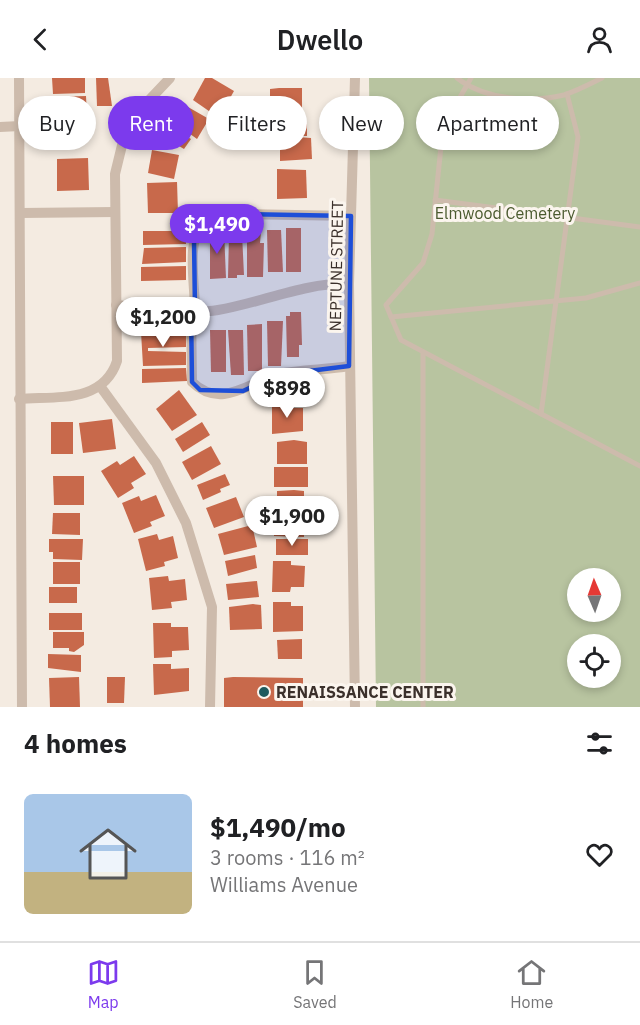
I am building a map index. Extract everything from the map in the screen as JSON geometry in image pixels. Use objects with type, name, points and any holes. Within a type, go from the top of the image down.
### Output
[{"type":"street","points":[[19,78],[19,96]]},
{"type":"street","points":[[19,399],[80,395],[100,386],[112,377],[117,362],[115,174],[125,133],[135,115],[170,78]]},
{"type":"street","name":"NEPTUNE STREET","points":[[355,78],[349,284],[355,707]]},
{"type":"street","points":[[0,127],[18,126]]},
{"type":"street","points":[[20,150],[19,399],[23,536],[22,707]]},
{"type":"street","points":[[21,213],[115,212]]},
{"type":"street","points":[[349,366],[276,375],[243,391],[219,394],[200,390],[192,382],[194,240],[196,228],[203,219],[236,214],[351,216]]},
{"type":"street","points":[[116,305],[214,311],[260,302],[329,283],[349,284]]},
{"type":"street","points":[[100,386],[156,463],[186,523],[212,607],[210,707]]},
{"type":"lane","points":[[458,78],[466,85],[500,97],[540,100],[567,94],[602,78]]},
{"type":"lane","points":[[471,78],[443,127],[432,234],[423,263],[386,305],[401,340],[640,466]]},
{"type":"lane","points":[[541,414],[578,137],[567,94]]},
{"type":"lane","points":[[435,200],[640,227]]},
{"type":"lane","points":[[391,317],[586,298],[640,283]]},
{"type":"lane","points":[[423,352],[423,707]]},
{"type":"highlighted area","points":[[236,214],[351,216],[349,366],[277,375],[243,391],[200,390],[192,382],[191,310],[195,310],[194,240],[203,219]]},
{"type":"green space","name":"Elmwood Cemetery","points":[[369,78],[640,78],[640,707],[376,707],[370,150],[404,150],[404,96],[369,96]]},
{"type":"building","points":[[52,78],[85,78],[85,93],[53,94]]},
{"type":"building","points":[[96,78],[108,78],[111,96],[108,96],[108,106],[97,106]]},
{"type":"building","points":[[205,78],[212,78],[234,91],[231,96],[206,96],[206,109],[194,101]]},
{"type":"building","points":[[302,88],[302,96],[270,96],[270,89]]},
{"type":"building","points":[[194,110],[206,117],[206,124],[197,139],[194,137]]},
{"type":"building","points":[[307,138],[311,138],[312,159],[280,161],[280,150],[307,150]]},
{"type":"building","points":[[152,150],[179,155],[174,179],[148,173]]},
{"type":"building","points":[[88,158],[89,190],[57,191],[57,159]]},
{"type":"building","points":[[277,169],[306,170],[307,198],[277,199]]},
{"type":"building","points":[[177,182],[178,213],[148,213],[147,183]]},
{"type":"building","points":[[286,228],[301,228],[301,272],[286,272]]},
{"type":"building","points":[[267,230],[281,230],[283,272],[268,272]]},
{"type":"building","points":[[143,231],[186,231],[186,244],[143,245]]},
{"type":"building","points":[[210,231],[224,231],[226,278],[210,279]]},
{"type":"building","points":[[247,231],[261,232],[260,243],[264,243],[263,277],[247,277]]},
{"type":"building","points":[[229,234],[242,234],[244,275],[237,275],[237,278],[228,278]]},
{"type":"building","points":[[186,247],[186,262],[142,264],[144,248]]},
{"type":"building","points":[[186,266],[186,280],[141,281],[141,267]]},
{"type":"building","points":[[290,312],[301,312],[302,345],[299,345],[299,357],[287,357],[286,316],[290,316]]},
{"type":"building","points":[[267,321],[283,321],[281,366],[268,366]]},
{"type":"building","points":[[262,324],[262,371],[248,371],[247,325]]},
{"type":"building","points":[[210,330],[226,330],[226,372],[211,372]]},
{"type":"building","points":[[228,330],[243,330],[244,375],[231,375]]},
{"type":"building","points":[[141,332],[186,333],[186,347],[148,348],[148,351],[186,352],[186,365],[143,366]]},
{"type":"building","points":[[186,368],[187,381],[142,383],[142,369]]},
{"type":"building","points":[[179,390],[197,415],[172,431],[156,409]]},
{"type":"building","points":[[272,404],[290,404],[290,408],[303,408],[303,431],[272,434]]},
{"type":"building","points":[[112,419],[116,449],[83,453],[79,423]]},
{"type":"building","points":[[51,422],[73,422],[73,454],[51,454]]},
{"type":"building","points":[[202,422],[210,435],[183,452],[175,439]]},
{"type":"building","points":[[294,440],[307,442],[307,464],[277,464],[277,442]]},
{"type":"building","points":[[211,446],[221,464],[192,480],[182,462]]},
{"type":"building","points":[[134,456],[146,474],[131,483],[134,488],[118,498],[101,471],[117,461],[120,465]]},
{"type":"building","points":[[274,467],[308,467],[308,487],[274,487]]},
{"type":"building","points":[[225,474],[230,485],[203,500],[197,485]]},
{"type":"building","points":[[53,476],[84,476],[84,505],[54,505]]},
{"type":"building","points":[[277,491],[304,491],[304,513],[277,513]]},
{"type":"building","points":[[156,495],[165,516],[150,522],[152,526],[134,533],[122,503],[139,496],[141,501]]},
{"type":"building","points":[[236,497],[244,517],[214,528],[206,508]]},
{"type":"building","points":[[53,513],[80,513],[80,535],[52,534]]},
{"type":"building","points":[[252,525],[257,547],[224,555],[218,534]]},
{"type":"building","points":[[274,525],[304,525],[304,537],[274,536]]},
{"type":"building","points":[[157,534],[159,540],[173,536],[178,558],[164,562],[165,566],[146,571],[138,539]]},
{"type":"building","points":[[49,539],[83,539],[82,560],[53,559],[53,552],[49,552]]},
{"type":"building","points":[[276,539],[308,539],[308,555],[276,555]]},
{"type":"building","points":[[255,555],[257,568],[228,576],[225,561]]},
{"type":"building","points":[[273,561],[291,561],[291,565],[305,566],[304,587],[291,587],[290,592],[272,592]]},
{"type":"building","points":[[53,562],[80,562],[80,584],[53,584]]},
{"type":"building","points":[[168,576],[169,581],[185,579],[187,600],[171,602],[172,608],[152,610],[149,578]]},
{"type":"building","points":[[257,581],[259,597],[228,600],[226,584]]},
{"type":"building","points":[[49,587],[77,587],[77,603],[49,603]]},
{"type":"building","points":[[273,602],[291,602],[291,606],[303,606],[303,631],[273,632]]},
{"type":"building","points":[[261,605],[262,629],[230,630],[229,607]]},
{"type":"building","points":[[49,613],[82,613],[82,630],[49,630]]},
{"type":"building","points":[[153,623],[171,623],[171,627],[188,627],[189,650],[172,651],[172,657],[154,658]]},
{"type":"building","points":[[53,632],[84,632],[84,645],[74,652],[69,651],[69,648],[53,648]]},
{"type":"building","points":[[302,639],[302,659],[278,659],[277,640]]},
{"type":"building","points":[[48,654],[81,655],[81,672],[48,668]]},
{"type":"building","points":[[153,664],[171,664],[171,669],[189,668],[189,691],[154,695]]},
{"type":"building","points":[[79,677],[80,707],[50,707],[49,678]]},
{"type":"building","points":[[107,677],[125,677],[124,703],[107,703]]},
{"type":"building","name":"RENAISSANCE CENTER","points":[[224,678],[303,678],[303,707],[224,707]]},
{"type":"place","name":"RENAISSANCE CENTER","points":[[264,692]]}]
